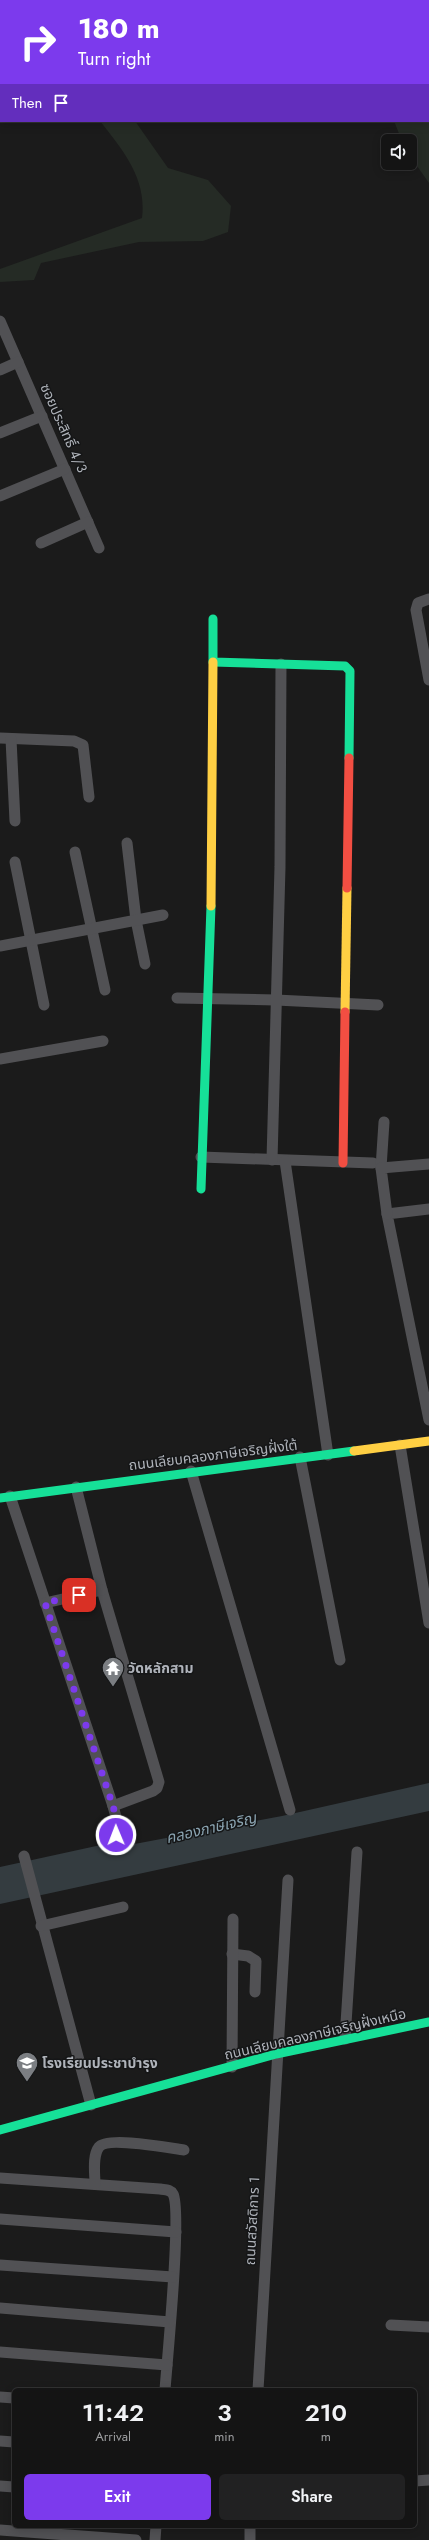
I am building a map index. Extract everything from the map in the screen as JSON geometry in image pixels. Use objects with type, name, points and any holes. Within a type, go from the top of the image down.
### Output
[{"type":"street","name":"ซอยประสิทธิ์ 4/3","points":[[0,321],[99,548]]},
{"type":"street","points":[[0,370],[18,362]]},
{"type":"street","points":[[0,433],[42,416]]},
{"type":"street","points":[[0,496],[65,469]]},
{"type":"street","points":[[42,543],[88,522]]},
{"type":"street","points":[[429,599],[418,602],[416,610],[429,680]]},
{"type":"street","points":[[201,1189],[208,999],[213,619]]},
{"type":"street","points":[[213,662],[345,666],[350,671],[344,1162]]},
{"type":"street","points":[[272,1160],[281,664]]},
{"type":"street","points":[[15,821],[5,738],[74,741],[84,745],[88,797]]},
{"type":"street","points":[[127,843],[136,920],[145,964]]},
{"type":"street","points":[[75,852],[105,990]]},
{"type":"street","points":[[15,862],[44,1005]]},
{"type":"street","points":[[0,946],[163,915]]},
{"type":"street","points":[[177,998],[276,1000],[378,1005]]},
{"type":"street","points":[[0,1059],[103,1041]]},
{"type":"street","points":[[384,1122],[377,1166],[429,1420]]},
{"type":"street","points":[[201,1157],[344,1162],[377,1166],[429,1164]]},
{"type":"street","points":[[285,1161],[328,1455]]},
{"type":"street","points":[[387,1214],[429,1209]]},
{"type":"street","name":"ถนนเลียบคลองภาษีเจริญฝั่งใต้","points":[[5,1497],[191,1471],[300,1457],[328,1455],[429,1441]]},
{"type":"street","points":[[400,1445],[429,1623]]},
{"type":"street","points":[[300,1457],[340,1660]]},
{"type":"street","points":[[191,1471],[290,1810]]},
{"type":"street","points":[[76,1487],[102,1590],[159,1786],[153,1791],[113,1806]]},
{"type":"street","points":[[5,1497],[45,1603],[113,1806],[119,1828],[116,1835],[112,1836]]},
{"type":"street","points":[[45,1603],[102,1590]]},
{"type":"street","points":[[345,2039],[357,1852]]},
{"type":"street","points":[[25,1859],[91,2105]]},
{"type":"street","name":"ถนนสวัสดิการ 1","points":[[258,2388],[276,2054],[288,1880]]},
{"type":"street","points":[[42,1926],[124,1907]]},
{"type":"street","points":[[232,2067],[233,1919]]},
{"type":"street","points":[[232,1954],[248,1956],[256,1961],[258,1967],[255,1992]]},
{"type":"street","name":"ถนนเลียบคลองภาษีเจริญฝั่งเหนือ","points":[[0,2130],[276,2054],[429,2022]]},
{"type":"street","points":[[95,2184],[96,2155],[98,2147],[103,2143],[115,2142],[184,2150]]},
{"type":"street","points":[[0,2178],[169,2190],[176,2201],[176,2232],[165,2388]]},
{"type":"street","points":[[0,2219],[176,2232]]},
{"type":"street","points":[[0,2265],[173,2277]]},
{"type":"street","points":[[0,2308],[170,2322]]},
{"type":"street","points":[[391,2325],[429,2327]]},
{"type":"street","points":[[0,2352],[167,2365]]},
{"type":"street","points":[[0,2397],[12,2398]]},
{"type":"street","points":[[0,2441],[12,2442]]},
{"type":"street","points":[[417,2481],[429,2480]]},
{"type":"street","points":[[0,2486],[12,2487]]},
{"type":"street","points":[[155,2540],[156,2528]]},
{"type":"street","points":[[250,2528],[250,2540]]},
{"type":"street","points":[[0,2530],[136,2540]]},
{"type":"shaded area","points":[[101,122],[136,122],[168,168],[208,180],[231,206],[228,232],[203,241],[139,242],[41,263],[34,280],[0,282],[0,269],[142,218],[143,204],[137,178],[132,166]]},
{"type":"shaded area","points":[[394,122],[429,122],[429,183],[417,166],[417,134],[399,134]]},
{"type":"shaded area","points":[[429,1783],[429,1811],[0,1904],[0,1867],[110,1843],[124,1846],[282,1816]]},
{"type":"traffic: fast","points":[[213,619],[213,662],[345,666],[350,671],[349,758]]},
{"type":"traffic: fast","points":[[201,1189],[211,906]]},
{"type":"traffic: fast","points":[[0,1498],[354,1451]]},
{"type":"traffic: fast","points":[[0,2130],[276,2054],[429,2022]]},
{"type":"traffic: slow","points":[[211,906],[213,662]]},
{"type":"traffic: slow","points":[[345,1012],[347,888]]},
{"type":"traffic: slow","points":[[354,1451],[429,1441]]},
{"type":"traffic: jam","points":[[347,888],[349,758]]},
{"type":"traffic: jam","points":[[343,1163],[345,1012]]},
{"type":"place","name":"วัดหลักสาม","points":[[113,1688]]},
{"type":"place","name":"โรงเรียนประชาบำรุง","points":[[27,2082]]},
{"type":"route","points":[[79,1595],[45,1603],[113,1806],[119,1828],[116,1835]]},
{"type":"water label","name":"คลองภาษีเจริญ","points":[[211,1828]]}]
